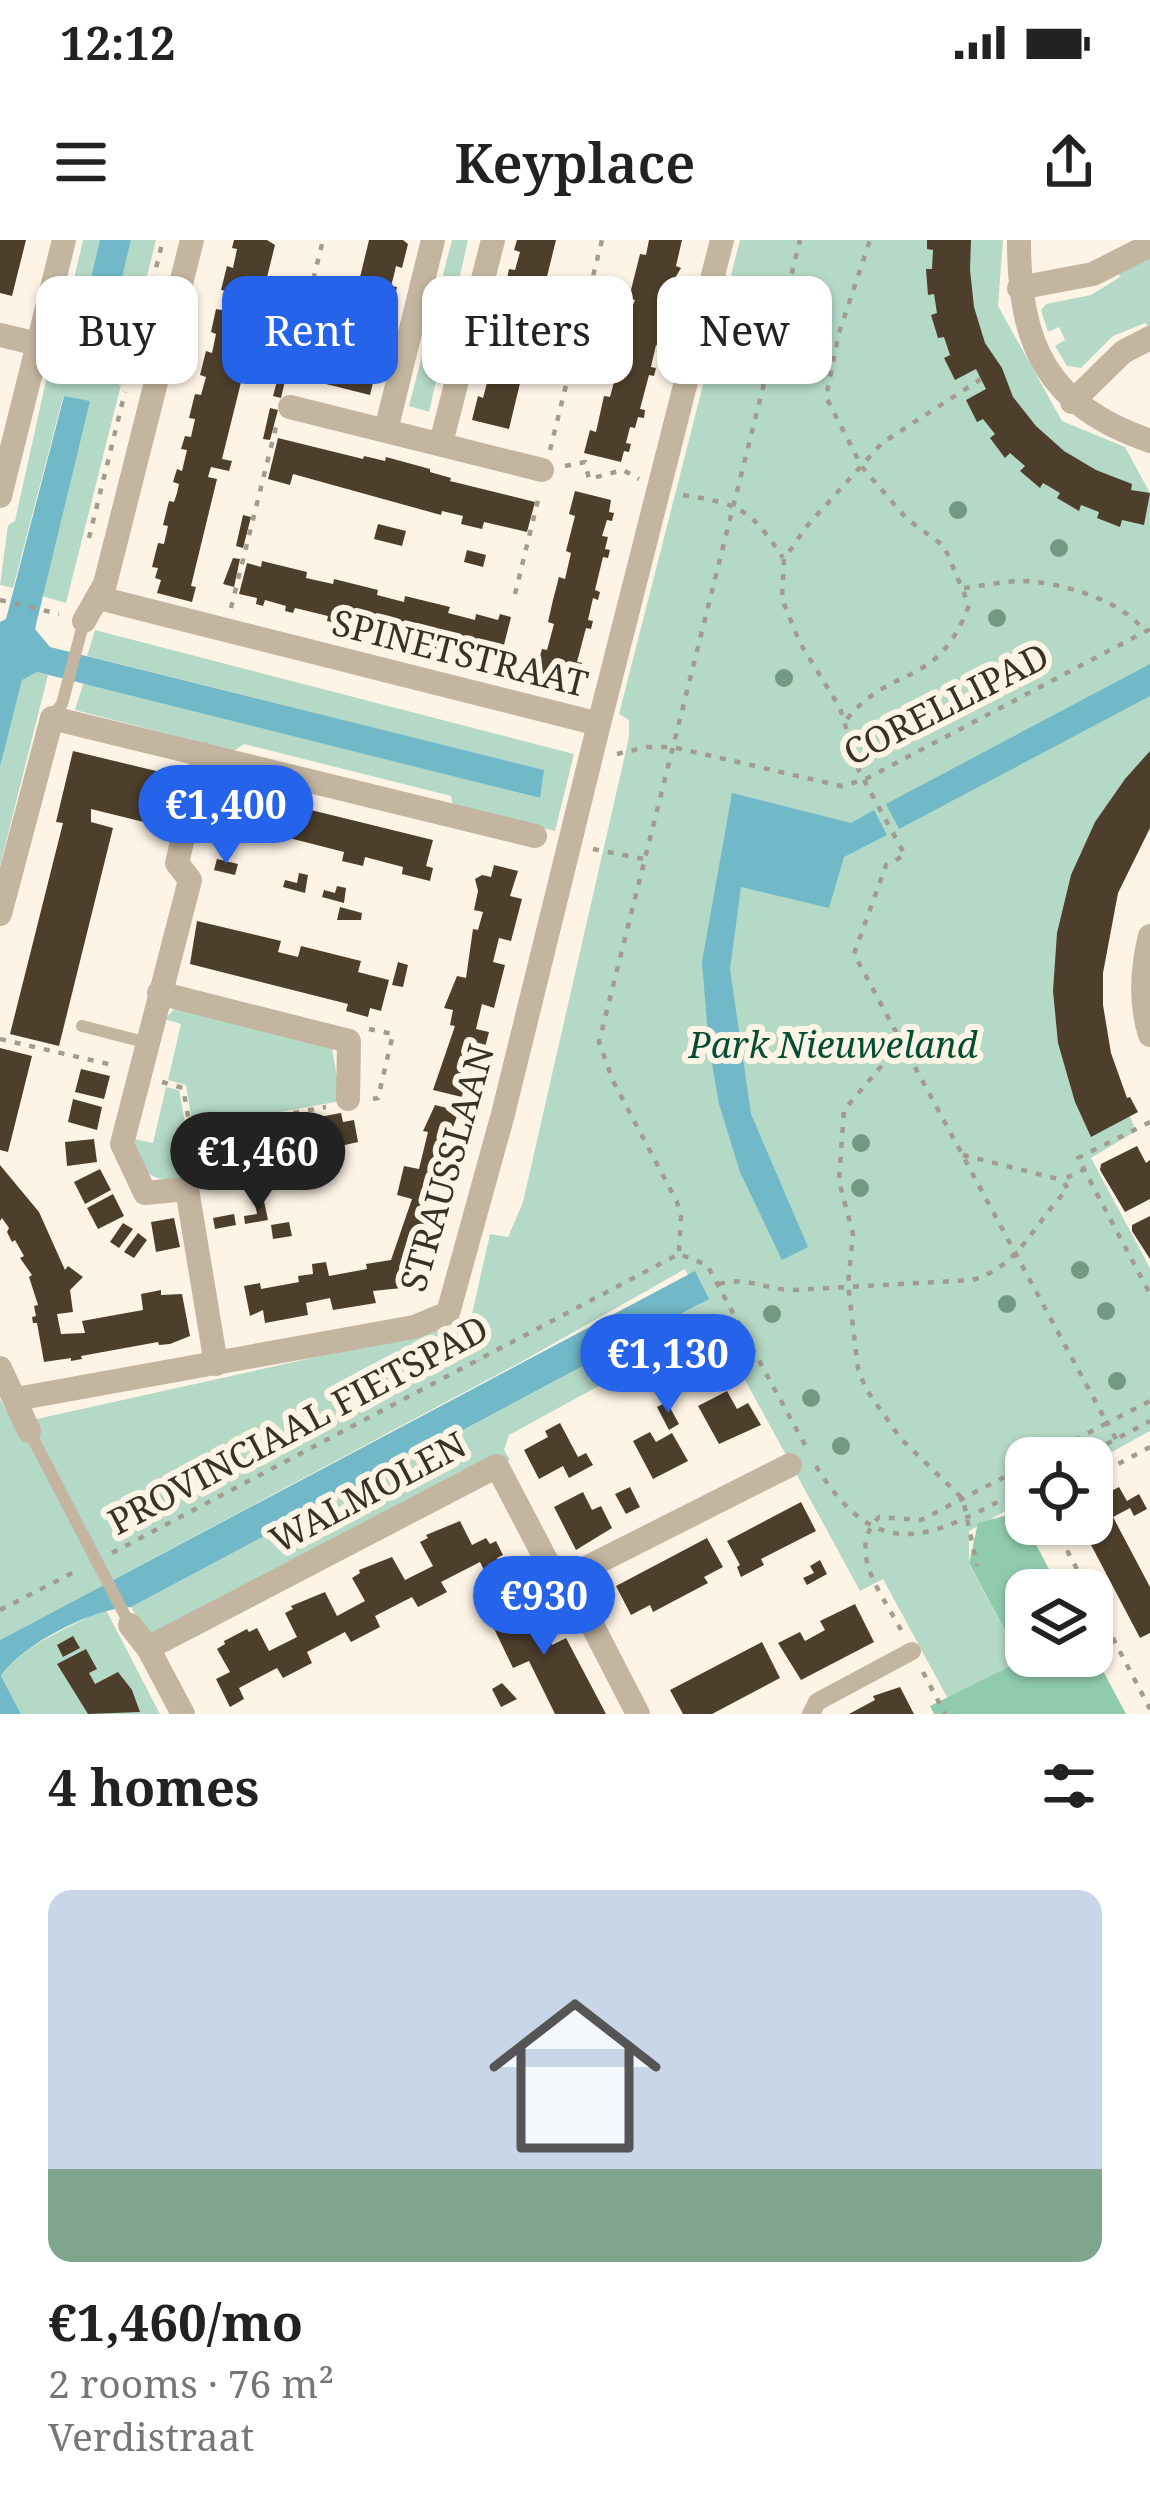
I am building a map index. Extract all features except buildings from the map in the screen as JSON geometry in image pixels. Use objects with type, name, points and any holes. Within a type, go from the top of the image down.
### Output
[{"type":"street","points":[[55,276],[64,240]]},
{"type":"street","points":[[183,276],[192,240]]},
{"type":"street","points":[[386,430],[433,240]]},
{"type":"street","points":[[441,443],[494,240]]},
{"type":"street","name":"SPINETSTRAAT","points":[[99,598],[599,724],[722,240]]},
{"type":"street","points":[[1019,240],[1019,288],[1034,347],[1072,402],[1109,427],[1150,441]]},
{"type":"street","points":[[1019,288],[1093,274],[1150,245]]},
{"type":"street","points":[[0,335],[36,344]]},
{"type":"street","points":[[1072,402],[1123,352],[1150,338]]},
{"type":"street","points":[[0,496],[36,352]]},
{"type":"street","points":[[82,631],[99,598],[156,384]]},
{"type":"street","points":[[284,407],[544,470]]},
{"type":"street","points":[[0,914],[57,711],[203,754],[535,836]]},
{"type":"street","name":"STRAUSSLAAN","points":[[16,1400],[414,1327],[448,1313],[503,1114],[599,724]]},
{"type":"street","points":[[203,754],[177,863],[190,880],[122,1144],[146,1193],[187,1189],[216,1364]]},
{"type":"street","points":[[1150,936],[1144,960],[1143,1015],[1150,1035]]},
{"type":"street","points":[[159,993],[349,1041],[346,1102]]},
{"type":"street","points":[[0,1368],[29,1431]]},
{"type":"street","points":[[570,1582],[590,1566],[790,1465]]},
{"type":"street","name":"WALMOLEN","points":[[148,1648],[497,1466],[554,1575],[570,1582],[638,1714]]},
{"type":"street","points":[[130,1625],[148,1648],[183,1714]]},
{"type":"street","points":[[811,1714],[817,1702],[912,1651]]},
{"type":"lane","points":[[57,711],[82,631]]},
{"type":"lane","points":[[82,1025],[148,1042]]},
{"type":"lane","points":[[29,1431],[130,1625]]},
{"type":"path","points":[[154,276],[163,240]]},
{"type":"path","points":[[222,631],[284,407],[323,240]]},
{"type":"path","points":[[515,594],[602,240]]},
{"type":"path","points":[[800,240],[599,1042],[613,1081],[677,1202],[679,1254],[707,1265],[837,1501],[868,1527],[919,1534],[943,1529],[1005,1497]]},
{"type":"path","points":[[845,721],[861,701],[932,665],[960,628],[969,605],[944,546],[907,519],[862,466],[826,397],[839,333],[870,240]]},
{"type":"path","points":[[981,380],[882,442],[784,559],[782,599],[800,643],[845,721],[864,780],[905,854],[886,865],[854,954],[1116,1439]]},
{"type":"path","points":[[85,554],[127,384]]},
{"type":"path","points":[[544,470],[585,462],[589,478],[623,470],[658,490],[734,504],[763,528],[784,559]]},
{"type":"path","points":[[964,588],[1024,580],[1091,595],[1121,610],[1147,631]]},
{"type":"path","points":[[0,600],[54,613]]},
{"type":"path","name":"CORELLIPAD","points":[[617,754],[673,747],[842,786],[864,780],[1147,631]]},
{"type":"path","points":[[190,1132],[378,1098],[393,1034],[355,1026]]},
{"type":"path","points":[[0,1039],[182,1088],[200,1184],[187,1189]]},
{"type":"path","points":[[901,1043],[844,1110],[839,1181],[853,1234],[848,1284],[858,1370],[901,1439],[963,1499],[977,1566]]},
{"type":"path","points":[[1150,1122],[1078,1158],[1150,1294]]},
{"type":"path","points":[[960,1154],[1062,1180],[1084,1169]]},
{"type":"path","points":[[719,1285],[738,1279],[776,1290],[972,1280],[994,1274],[1067,1189],[1062,1180]]},
{"type":"path","name":"PROVINCIAAL FIETSPAD","points":[[0,1610],[98,1565],[679,1254]]},
{"type":"path","points":[[448,1313],[478,1361]]},
{"type":"path","points":[[1081,1437],[1150,1401]]},
{"type":"path","points":[[1113,1441],[1150,1421]]},
{"type":"path","points":[[1113,1467],[1150,1447]]},
{"type":"path","points":[[945,1714],[862,1556],[868,1527],[879,1516],[921,1520],[1005,1477]]},
{"type":"path","points":[[1113,1638],[1150,1709]]},
{"type":"green space","points":[[83,240],[100,240],[91,276],[75,276]]},
{"type":"green space","points":[[131,240],[156,240],[147,276],[122,276]]},
{"type":"green space","points":[[452,240],[468,240],[460,276],[443,276]]},
{"type":"green space","name":"Park Nieuweland","points":[[740,240],[1003,240],[998,306],[1062,421],[1125,447],[1150,493],[1150,818],[1125,864],[1095,988],[1107,1062],[1136,1131],[1091,1158],[1150,1268],[1150,1431],[1113,1451],[1113,1437],[1005,1437],[1005,1511],[969,1531],[969,1564],[1005,1631],[1005,1669],[948,1699],[883,1579],[860,1591],[714,1323],[509,1435],[504,1450],[510,1460],[151,1641],[131,1607],[702,1303],[685,1269],[521,1362],[0,1640],[0,1399],[14,1424],[470,1323],[490,1234],[508,1237],[523,1202],[629,737],[629,720],[619,714],[703,384],[832,384],[832,276],[731,276]]},
{"type":"green space","points":[[1150,253],[1150,329],[1145,323],[1113,336],[1081,368],[1067,366],[1055,346],[1065,340],[1059,327],[1048,332],[1041,310],[1046,304],[1091,295],[1120,277],[1118,270]]},
{"type":"green space","points":[[422,356],[422,384],[435,384],[429,412],[409,406]]},
{"type":"green space","points":[[45,384],[121,385],[66,603],[42,596],[89,401],[63,397],[13,588],[0,585],[8,525],[15,521]]},
{"type":"green space","points":[[95,630],[574,754],[555,831],[453,806],[451,796],[244,744],[234,751],[75,710],[84,681],[539,798],[543,770],[87,656]]},
{"type":"green space","points":[[37,672],[48,675],[0,866],[0,767],[22,679]]},
{"type":"green space","points":[[176,1007],[331,1042],[341,1101],[193,1128],[186,1085],[168,1080],[181,1024],[165,1019]]},
{"type":"green space","points":[[166,1087],[179,1090],[195,1176],[171,1180],[153,1176],[137,1153],[134,1139],[153,1143]]},
{"type":"green space","points":[[1005,1516],[1005,1545],[1036,1545],[1049,1569],[1005,1569],[1005,1631],[969,1563],[978,1523]]},
{"type":"green space","points":[[105,1608],[160,1714],[21,1714],[1,1676],[35,1645]]},
{"type":"green space","points":[[1005,1669],[1005,1677],[1106,1677],[1126,1714],[934,1714],[930,1706]]},
{"type":"water","points":[[100,240],[131,240],[122,276],[91,276]]},
{"type":"water","points":[[64,396],[90,401],[35,629],[50,647],[544,770],[540,798],[37,672],[22,680],[0,767],[0,622],[6,619]]},
{"type":"water","points":[[1150,664],[1150,696],[899,829],[886,804]]},
{"type":"water","points":[[732,793],[851,823],[874,810],[887,835],[844,857],[829,908],[741,887],[730,969],[751,1114],[808,1247],[782,1260],[740,1172],[719,1104],[709,1047],[702,962]]},
{"type":"water","points":[[695,1271],[709,1299],[131,1607],[79,1621],[42,1640],[1,1676],[21,1714],[0,1714],[0,1640]]}]
